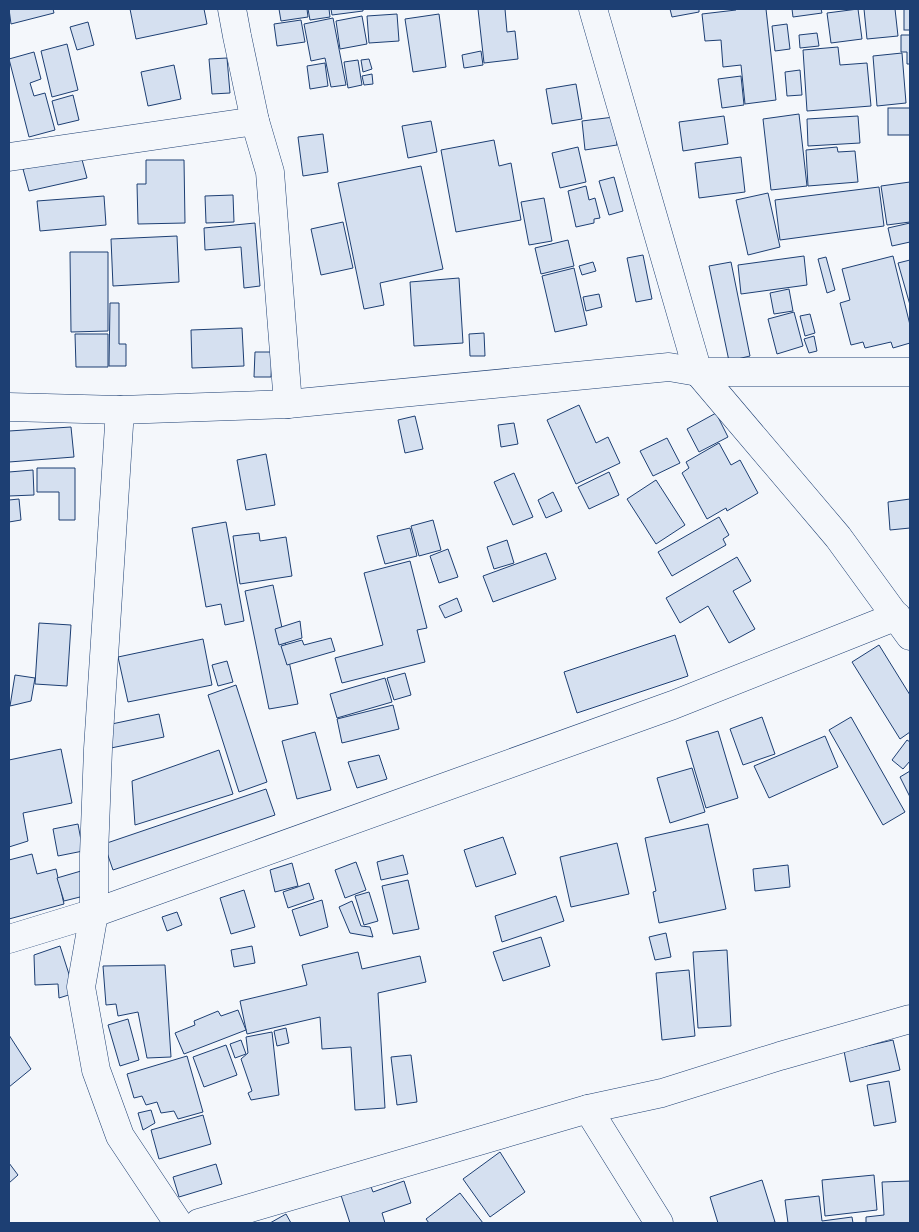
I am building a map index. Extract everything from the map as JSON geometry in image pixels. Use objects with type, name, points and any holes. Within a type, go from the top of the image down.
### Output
[{"type":"street","points":[[232,9],[255,121],[270,172],[288,404]]},
{"type":"street","points":[[9,939],[94,913],[673,705],[904,626],[838,537],[698,372],[593,9]]},
{"type":"street","points":[[9,157],[255,121]]},
{"type":"street","points":[[9,407],[120,410],[288,404],[669,367],[698,372],[910,372]]},
{"type":"street","points":[[120,410],[98,758],[94,913],[81,987],[96,1070],[120,1136],[178,1223]]},
{"type":"street","points":[[199,1223],[588,1109],[662,1093],[780,1056],[910,1019]]},
{"type":"street","points":[[588,1109],[659,1223]]},
{"type":"building","points":[[9,9],[53,9],[54,13],[11,24]]},
{"type":"building","points":[[130,9],[204,9],[207,24],[136,39]]},
{"type":"building","points":[[279,9],[307,9],[308,17],[281,21]]},
{"type":"building","points":[[308,9],[329,9],[330,17],[310,20]]},
{"type":"building","points":[[331,9],[363,9],[363,11],[332,15]]},
{"type":"building","points":[[478,9],[505,9],[507,32],[515,31],[518,59],[484,63]]},
{"type":"building","points":[[670,9],[699,9],[699,12],[672,17]]},
{"type":"building","points":[[736,9],[766,9],[776,100],[745,104],[741,65],[723,67],[721,40],[705,41],[702,14]]},
{"type":"building","points":[[792,9],[821,9],[822,13],[793,17]]},
{"type":"building","points":[[858,9],[862,39],[831,43],[827,13]]},
{"type":"building","points":[[864,9],[895,9],[898,36],[867,39]]},
{"type":"building","points":[[904,9],[910,9],[910,30],[904,30]]},
{"type":"building","points":[[397,14],[399,41],[369,43],[367,16]]},
{"type":"building","points":[[439,14],[446,67],[413,72],[405,19]]},
{"type":"building","points":[[362,16],[367,44],[340,49],[336,21]]},
{"type":"building","points":[[333,18],[346,85],[331,87],[325,58],[311,61],[304,24]]},
{"type":"building","points":[[301,20],[305,42],[277,46],[274,24]]},
{"type":"building","points":[[88,22],[94,45],[77,50],[70,27]]},
{"type":"building","points":[[787,24],[790,49],[775,51],[772,26]]},
{"type":"building","points":[[817,33],[819,46],[800,48],[799,35]]},
{"type":"building","points":[[901,35],[910,35],[910,64],[907,64],[907,52],[901,52]]},
{"type":"building","points":[[67,44],[78,90],[52,97],[41,51]]},
{"type":"building","points":[[838,47],[840,65],[867,63],[871,106],[807,111],[803,50]]},
{"type":"building","points":[[481,51],[483,65],[464,68],[462,55]]},
{"type":"building","points":[[34,52],[41,79],[30,83],[34,96],[45,93],[55,130],[29,137],[9,59]]},
{"type":"building","points":[[902,53],[906,103],[877,106],[873,56]]},
{"type":"building","points":[[227,58],[230,93],[212,94],[209,59]]},
{"type":"building","points":[[369,59],[372,69],[363,72],[361,60]]},
{"type":"building","points":[[358,60],[362,85],[348,88],[344,62]]},
{"type":"building","points":[[325,63],[328,86],[310,89],[307,66]]},
{"type":"building","points":[[174,65],[181,99],[148,106],[141,72]]},
{"type":"building","points":[[800,70],[802,95],[787,96],[785,72]]},
{"type":"building","points":[[372,74],[373,84],[364,85],[362,76]]},
{"type":"building","points":[[741,76],[744,105],[722,108],[718,79]]},
{"type":"building","points":[[576,84],[582,119],[552,124],[546,89]]},
{"type":"building","points":[[73,95],[79,120],[58,125],[52,101]]},
{"type":"building","points":[[888,108],[910,108],[910,135],[888,135]]},
{"type":"building","points":[[799,114],[807,186],[771,190],[763,119]]},
{"type":"building","points":[[724,116],[728,144],[683,151],[679,122]]},
{"type":"building","points":[[858,116],[860,143],[808,146],[807,119]]},
{"type":"building","points":[[614,117],[617,145],[585,150],[582,121]]},
{"type":"building","points":[[431,121],[437,152],[408,158],[402,126]]},
{"type":"building","points":[[323,134],[328,172],[303,176],[298,137]]},
{"type":"building","points":[[494,140],[499,166],[511,163],[521,220],[456,232],[441,150]]},
{"type":"building","points":[[578,147],[586,182],[560,188],[552,153]]},
{"type":"building","points":[[837,147],[838,152],[855,151],[858,182],[808,186],[806,150]]},
{"type":"building","points":[[81,156],[87,178],[29,191],[23,169]]},
{"type":"building","points":[[741,157],[745,192],[699,198],[695,163]]},
{"type":"building","points":[[146,160],[184,160],[185,223],[138,224],[137,184],[146,184]]},
{"type":"building","points":[[421,166],[443,269],[380,283],[384,305],[364,309],[338,183]]},
{"type":"building","points":[[614,177],[623,211],[609,215],[599,181]]},
{"type":"building","points":[[910,182],[910,222],[887,225],[881,186]]},
{"type":"building","points":[[586,186],[589,200],[595,198],[600,218],[594,219],[594,223],[576,227],[568,191]]},
{"type":"building","points":[[879,187],[884,226],[780,240],[775,200]]},
{"type":"building","points":[[768,193],[780,247],[748,255],[736,200]]},
{"type":"building","points":[[233,195],[234,222],[206,223],[205,196]]},
{"type":"building","points":[[104,196],[106,225],[40,231],[37,201]]},
{"type":"building","points":[[544,198],[552,241],[529,245],[521,202]]},
{"type":"building","points":[[343,222],[353,268],[321,275],[311,229]]},
{"type":"building","points":[[255,223],[260,286],[244,288],[241,247],[205,250],[204,228]]},
{"type":"building","points":[[910,223],[910,242],[892,246],[888,228]]},
{"type":"building","points":[[177,236],[179,282],[113,286],[111,239]]},
{"type":"building","points":[[568,240],[574,266],[541,274],[535,248]]},
{"type":"building","points":[[70,252],[108,252],[108,331],[71,332]]},
{"type":"building","points":[[643,255],[652,299],[636,302],[627,258]]},
{"type":"building","points":[[804,256],[807,285],[741,294],[738,265]]},
{"type":"building","points":[[893,256],[910,325],[910,343],[893,348],[891,342],[865,348],[863,342],[851,345],[840,303],[850,300],[842,269]]},
{"type":"building","points":[[826,257],[835,290],[827,293],[818,259]]},
{"type":"building","points":[[910,260],[910,305],[898,263]]},
{"type":"building","points":[[593,262],[596,271],[582,275],[579,266]]},
{"type":"building","points":[[731,262],[750,356],[729,361],[709,266]]},
{"type":"building","points":[[574,268],[587,325],[555,332],[542,276]]},
{"type":"building","points":[[459,278],[463,343],[414,346],[410,282]]},
{"type":"building","points":[[789,289],[793,311],[774,314],[770,293]]},
{"type":"building","points":[[599,294],[602,307],[586,311],[583,297]]},
{"type":"building","points":[[110,303],[119,303],[119,344],[126,344],[126,366],[109,366]]},
{"type":"building","points":[[794,312],[803,346],[777,354],[768,319]]},
{"type":"building","points":[[810,314],[815,333],[805,336],[800,316]]},
{"type":"building","points":[[242,328],[244,366],[192,368],[191,330]]},
{"type":"building","points":[[484,333],[485,356],[470,356],[469,334]]},
{"type":"building","points":[[75,334],[108,334],[108,367],[76,367]]},
{"type":"building","points":[[814,336],[817,351],[809,353],[804,339]]},
{"type":"building","points":[[255,352],[272,352],[271,377],[254,377]]},
{"type":"building","points":[[579,405],[596,443],[608,437],[620,463],[576,484],[547,420]]},
{"type":"building","points":[[716,413],[728,437],[699,452],[687,429]]},
{"type":"building","points":[[415,416],[423,449],[405,453],[398,420]]},
{"type":"building","points":[[514,423],[518,444],[501,447],[498,425]]},
{"type":"building","points":[[71,427],[74,457],[9,462],[9,431]]},
{"type":"building","points":[[667,438],[680,463],[653,476],[640,451]]},
{"type":"building","points":[[719,443],[731,465],[740,460],[758,493],[727,511],[726,508],[707,519],[682,473],[689,468],[686,462]]},
{"type":"building","points":[[266,454],[275,505],[246,510],[237,460]]},
{"type":"building","points":[[37,468],[75,468],[75,520],[59,520],[59,492],[37,492]]},
{"type":"building","points":[[33,470],[34,495],[9,496],[9,472]]},
{"type":"building","points":[[609,472],[619,495],[589,509],[578,487]]},
{"type":"building","points":[[514,473],[533,517],[513,525],[494,482]]},
{"type":"building","points":[[656,480],[685,525],[656,544],[627,499]]},
{"type":"building","points":[[553,492],[562,511],[546,518],[538,500]]},
{"type":"building","points":[[19,499],[21,520],[9,522],[9,500]]},
{"type":"building","points":[[910,499],[910,528],[890,530],[888,502]]},
{"type":"building","points":[[719,517],[729,535],[723,539],[726,545],[672,576],[658,552]]},
{"type":"building","points":[[433,520],[441,550],[419,556],[411,526]]},
{"type":"building","points":[[226,522],[244,621],[225,625],[221,604],[206,607],[192,528]]},
{"type":"building","points":[[410,528],[417,556],[385,564],[377,536]]},
{"type":"building","points":[[259,533],[260,541],[286,537],[292,576],[240,584],[233,536]]},
{"type":"building","points":[[507,540],[514,563],[494,569],[487,547]]},
{"type":"building","points":[[448,549],[458,577],[439,583],[430,556]]},
{"type":"building","points":[[546,553],[556,579],[493,602],[483,576]]},
{"type":"building","points":[[737,557],[751,581],[733,591],[755,629],[729,643],[708,606],[680,623],[666,598]]},
{"type":"building","points":[[410,561],[427,628],[417,630],[425,662],[342,683],[335,658],[383,645],[364,573]]},
{"type":"building","points":[[273,585],[298,704],[269,709],[245,591]]},
{"type":"building","points":[[457,598],[462,611],[445,618],[439,606]]},
{"type":"building","points":[[300,621],[302,638],[279,645],[275,629]]},
{"type":"building","points":[[39,623],[71,625],[67,686],[35,684]]},
{"type":"building","points":[[675,635],[688,676],[577,713],[564,672]]},
{"type":"building","points":[[331,638],[335,651],[287,665],[281,646],[302,640],[304,645]]},
{"type":"building","points":[[203,639],[212,685],[128,702],[118,657]]},
{"type":"building","points":[[879,645],[910,695],[910,732],[900,739],[852,662]]},
{"type":"building","points":[[227,661],[233,682],[218,686],[212,665]]},
{"type":"building","points":[[405,673],[411,695],[394,700],[387,678]]},
{"type":"building","points":[[15,675],[35,678],[31,701],[10,706]]},
{"type":"building","points":[[385,678],[392,702],[337,718],[330,694]]},
{"type":"building","points":[[236,685],[267,782],[239,792],[208,695]]},
{"type":"building","points":[[393,705],[399,729],[342,743],[337,719]]},
{"type":"building","points":[[159,714],[164,737],[111,748],[107,725]]},
{"type":"building","points":[[762,717],[775,754],[743,765],[730,729]]},
{"type":"building","points":[[851,717],[905,812],[883,825],[829,730]]},
{"type":"building","points":[[718,731],[738,798],[706,808],[686,741]]},
{"type":"building","points":[[315,732],[331,790],[297,799],[282,741]]},
{"type":"building","points":[[825,736],[838,767],[769,798],[754,766]]},
{"type":"building","points":[[907,740],[910,742],[910,761],[903,769],[892,760]]},
{"type":"building","points":[[61,749],[72,803],[23,813],[28,841],[9,847],[9,760]]},
{"type":"building","points":[[219,750],[233,794],[135,825],[132,781]]},
{"type":"building","points":[[379,755],[387,779],[357,788],[348,762]]},
{"type":"building","points":[[692,768],[705,812],[670,823],[657,778]]},
{"type":"building","points":[[910,771],[910,797],[900,777]]},
{"type":"building","points":[[266,789],[275,815],[113,870],[104,844]]},
{"type":"building","points":[[78,824],[83,851],[58,856],[53,829]]},
{"type":"building","points":[[708,824],[726,909],[659,923],[653,892],[656,891],[645,838]]},
{"type":"building","points":[[503,837],[516,874],[476,887],[464,850]]},
{"type":"building","points":[[617,843],[629,894],[571,907],[560,857]]},
{"type":"building","points":[[32,854],[37,874],[56,869],[64,904],[9,919],[9,860]]},
{"type":"building","points":[[403,855],[408,874],[381,880],[377,862]]},
{"type":"building","points":[[356,862],[366,890],[345,898],[335,870]]},
{"type":"building","points":[[292,863],[298,886],[275,892],[270,870]]},
{"type":"building","points":[[788,865],[790,887],[755,891],[753,869]]},
{"type":"building","points":[[81,871],[88,895],[64,901],[57,878]]},
{"type":"building","points":[[408,880],[419,929],[393,934],[382,886]]},
{"type":"building","points":[[309,883],[314,899],[288,908],[283,892]]},
{"type":"building","points":[[244,890],[255,927],[231,934],[220,898]]},
{"type":"building","points":[[369,892],[378,921],[364,925],[355,896]]},
{"type":"building","points":[[556,896],[564,921],[502,942],[495,916]]},
{"type":"building","points":[[322,900],[328,927],[300,936],[292,910]]},
{"type":"building","points":[[352,901],[361,926],[370,927],[373,937],[350,933],[339,907]]},
{"type":"building","points":[[177,912],[182,925],[167,931],[162,917]]},
{"type":"building","points":[[666,933],[671,957],[655,960],[649,937]]},
{"type":"building","points":[[541,937],[550,966],[503,981],[493,952]]},
{"type":"building","points":[[60,946],[75,993],[59,998],[58,984],[35,985],[34,955]]},
{"type":"building","points":[[252,946],[255,963],[234,967],[231,950]]},
{"type":"building","points":[[727,950],[731,1026],[698,1028],[693,952]]},
{"type":"building","points":[[358,952],[362,969],[420,956],[426,982],[378,993],[385,1108],[355,1110],[351,1047],[322,1049],[320,1017],[247,1034],[240,1001],[307,985],[302,965]]},
{"type":"building","points":[[165,965],[171,1057],[147,1058],[138,1012],[118,1016],[116,1004],[106,1005],[103,966]]},
{"type":"building","points":[[689,970],[695,1036],[662,1040],[656,973]]},
{"type":"building","points":[[238,1010],[246,1030],[184,1054],[175,1033],[195,1025],[194,1021],[218,1011],[221,1016]]},
{"type":"building","points":[[128,1019],[139,1060],[120,1066],[108,1025]]},
{"type":"building","points":[[286,1028],[289,1043],[277,1046],[274,1031]]},
{"type":"building","points":[[272,1032],[279,1095],[251,1100],[248,1093],[252,1091],[241,1059],[248,1053],[246,1037]]},
{"type":"building","points":[[9,1035],[31,1069],[9,1087]]},
{"type":"building","points":[[241,1040],[246,1054],[235,1058],[230,1044]]},
{"type":"building","points":[[893,1040],[900,1070],[850,1082],[844,1051]]},
{"type":"building","points":[[226,1045],[237,1075],[204,1087],[193,1057]]},
{"type":"building","points":[[411,1055],[417,1102],[397,1105],[391,1057]]},
{"type":"building","points":[[187,1056],[203,1112],[178,1119],[174,1111],[161,1113],[157,1102],[146,1105],[142,1096],[134,1098],[127,1074]]},
{"type":"building","points":[[889,1081],[896,1122],[874,1126],[867,1085]]},
{"type":"building","points":[[151,1110],[155,1123],[143,1130],[138,1113]]},
{"type":"building","points":[[203,1115],[211,1144],[159,1159],[151,1130]]},
{"type":"building","points":[[500,1152],[525,1192],[490,1217],[463,1179]]},
{"type":"building","points":[[9,1163],[18,1175],[9,1183]]},
{"type":"building","points":[[216,1164],[222,1184],[179,1197],[173,1177]]},
{"type":"building","points":[[874,1175],[877,1210],[825,1216],[822,1180]]},
{"type":"building","points":[[368,1179],[373,1192],[404,1181],[411,1203],[382,1213],[385,1223],[350,1223],[339,1189]]},
{"type":"building","points":[[762,1180],[775,1222],[718,1223],[710,1197]]},
{"type":"building","points":[[910,1181],[910,1223],[866,1223],[866,1217],[884,1215],[882,1182]]},
{"type":"building","points":[[460,1193],[483,1223],[429,1223],[426,1219]]},
{"type":"building","points":[[819,1196],[822,1221],[852,1217],[853,1223],[788,1223],[785,1200]]},
{"type":"building","points":[[286,1214],[291,1223],[270,1223]]}]
